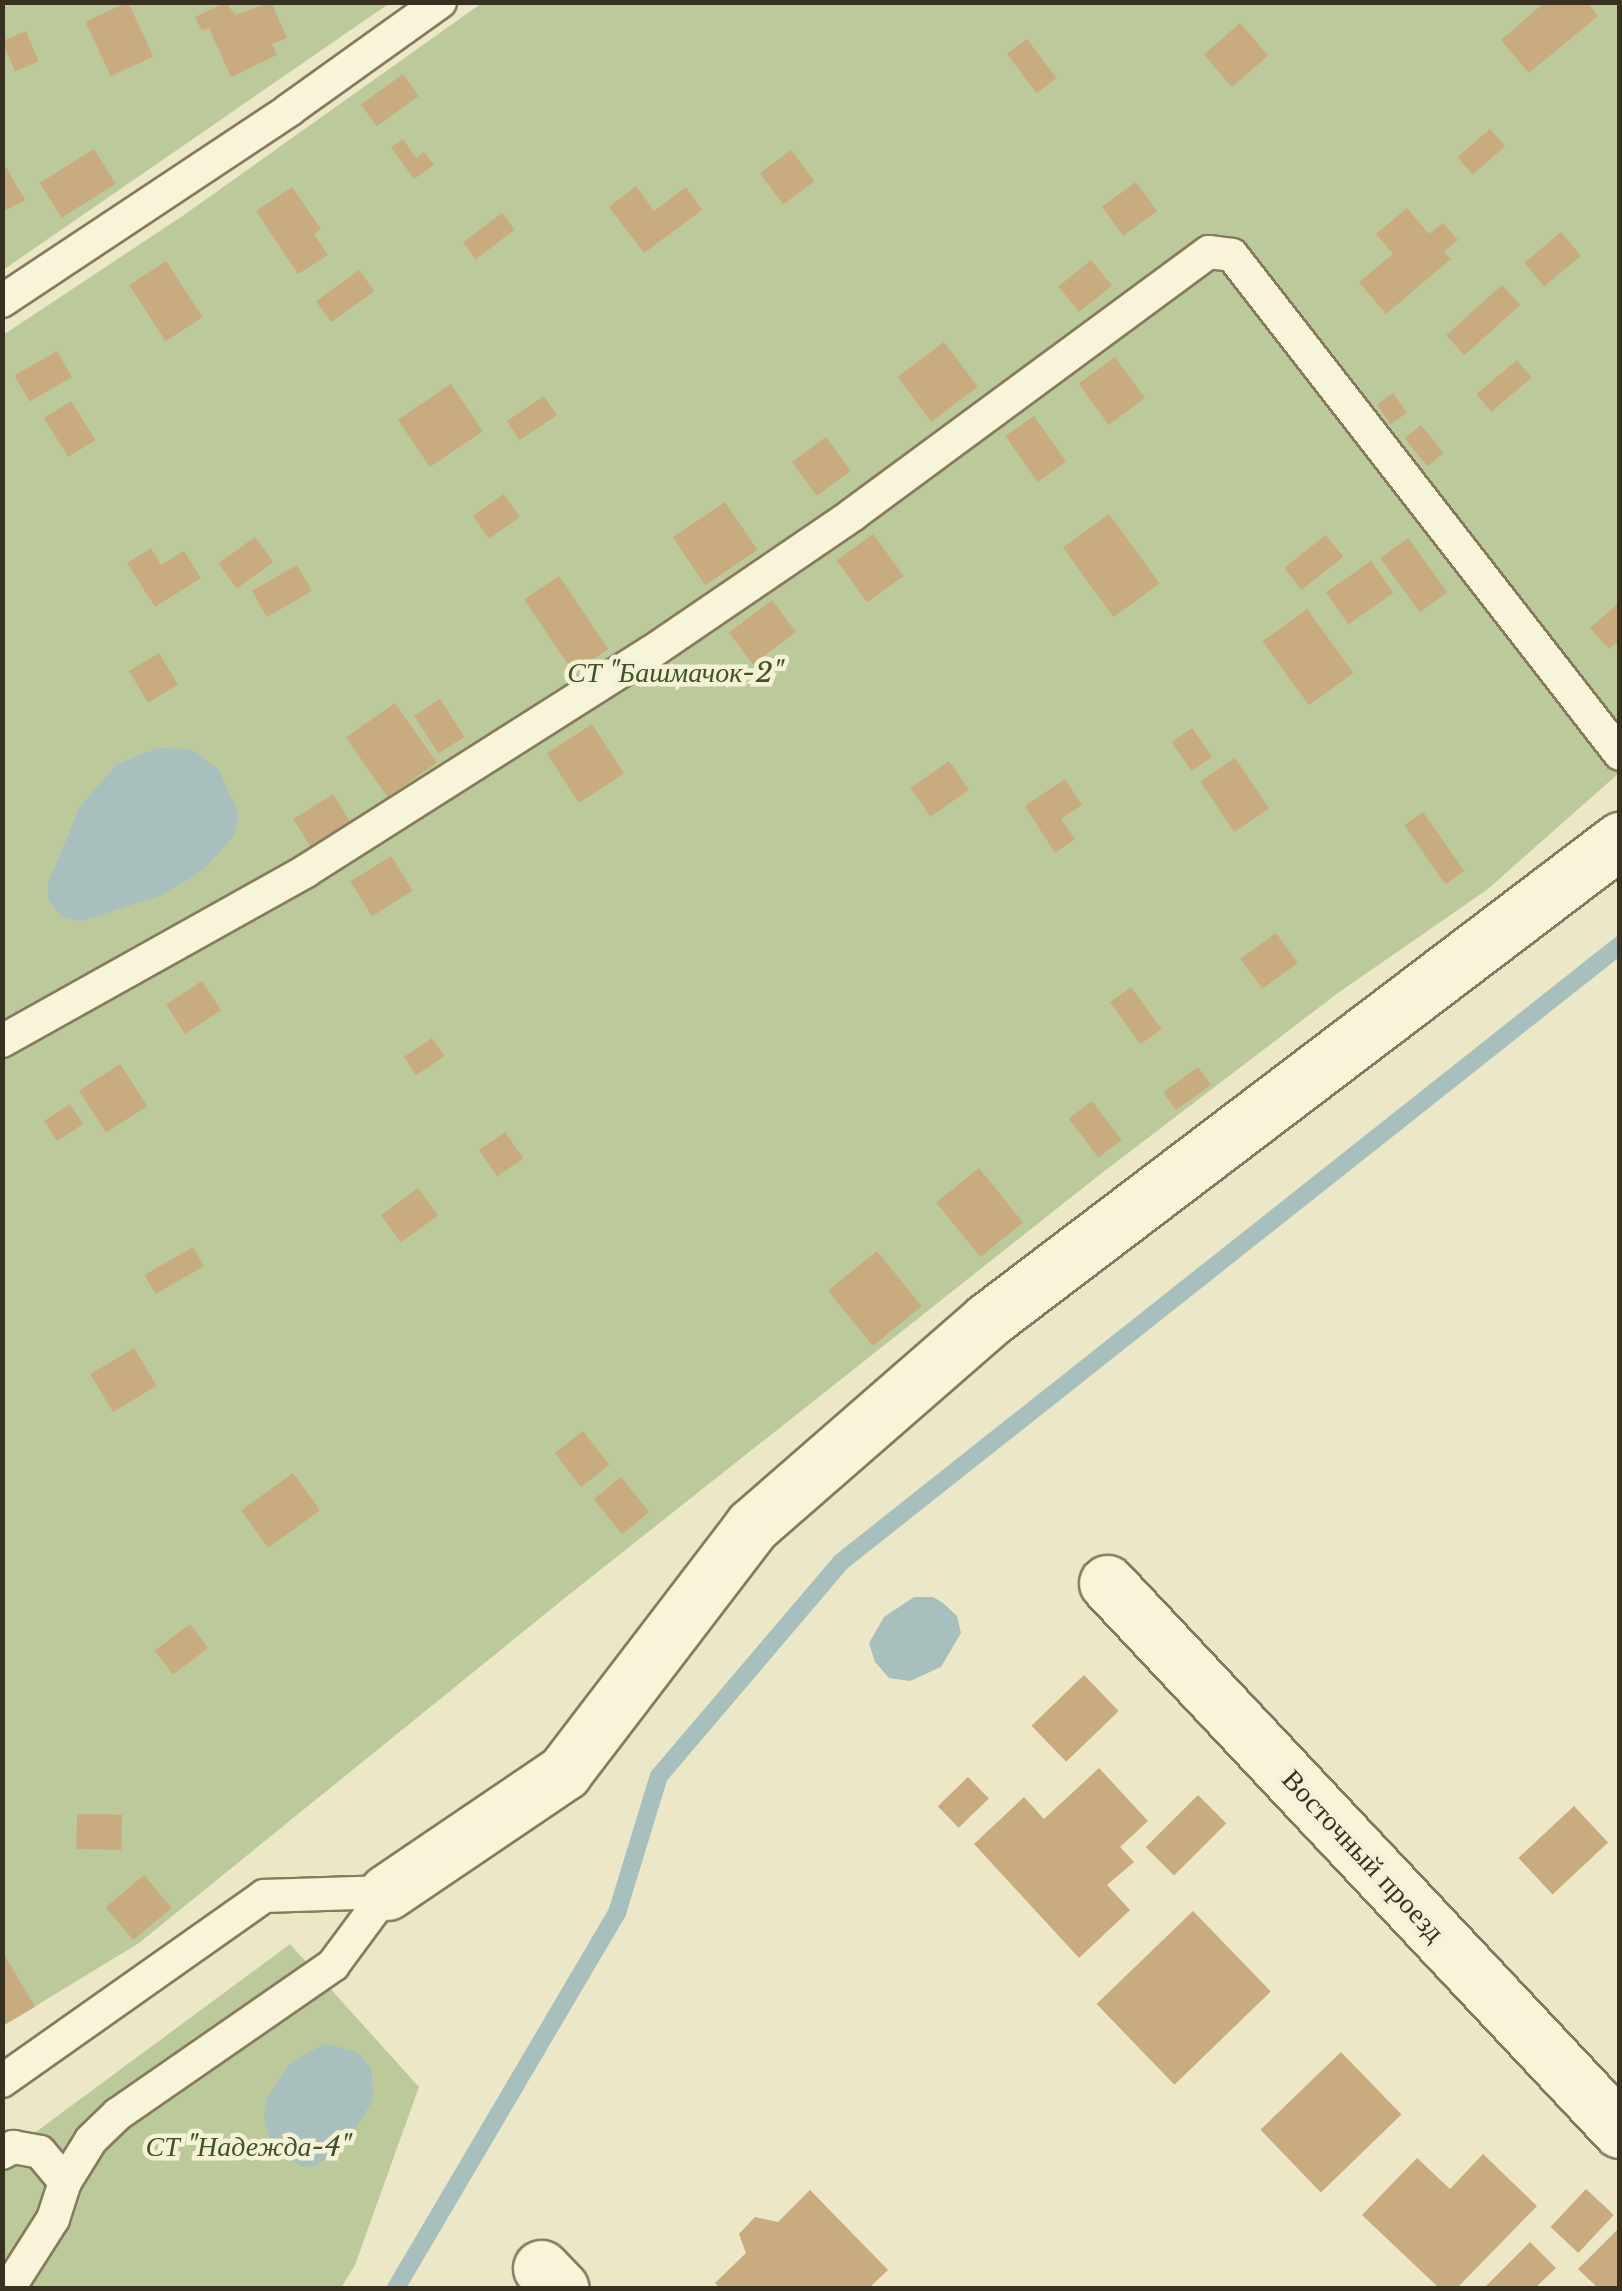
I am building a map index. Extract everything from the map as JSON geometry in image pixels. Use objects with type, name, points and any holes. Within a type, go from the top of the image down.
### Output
[{"type":"street","points":[[387,1892],[564,1772],[752,1526],[988,1320],[1620,840]]},
{"type":"street","name":"Восточный проезд","points":[[1107,1583],[1620,2130]]},
{"type":"lane","points":[[2,301],[289,110],[440,2]]},
{"type":"lane","points":[[2,1040],[306,871],[650,654],[852,515],[1208,252],[1232,256],[1620,754]]},
{"type":"lane","points":[[2,2080],[264,1896],[387,1892]]},
{"type":"lane","points":[[9,2288],[53,2219],[65,2182],[90,2140],[118,2114],[333,1964],[387,1892]]},
{"type":"lane","points":[[2,2153],[13,2147],[40,2152],[65,2182]]},
{"type":"green space","points":[[3,3],[390,3],[3,270]]},
{"type":"green space","name":"СТ \"Башмачок-2\"","points":[[482,3],[1619,3],[1619,773],[1488,889],[1338,993],[1098,1176],[566,1597],[139,1943],[3,2026],[3,335],[181,217]]},
{"type":"green space","name":"СТ \"Надежда-4\"","points":[[290,1944],[419,2087],[355,2265],[341,2288],[3,2288],[2,2157]]},
{"type":"water","points":[[157,748],[191,749],[219,770],[239,814],[234,836],[203,870],[162,895],[82,921],[61,917],[48,899],[48,884],[79,808],[117,764]]},
{"type":"water","points":[[914,1597],[933,1597],[943,1603],[957,1616],[961,1633],[941,1667],[910,1681],[889,1678],[875,1662],[869,1643],[884,1617]]},
{"type":"water","points":[[325,2043],[359,2053],[372,2070],[373,2100],[343,2149],[313,2167],[300,2166],[271,2144],[264,2119],[267,2097],[290,2063]]},
{"type":"building","points":[[128,2],[153,56],[111,76],[85,22]]},
{"type":"building","points":[[226,2],[235,15],[271,2],[287,38],[272,44],[277,55],[231,77],[209,28],[202,31],[195,17]]},
{"type":"building","points":[[1545,2],[1587,2],[1598,16],[1529,73],[1501,40]]},
{"type":"building","points":[[1240,23],[1268,55],[1232,87],[1204,54]]},
{"type":"building","points":[[26,31],[39,61],[15,72],[2,41]]},
{"type":"building","points":[[1027,39],[1056,78],[1037,93],[1007,54]]},
{"type":"building","points":[[403,74],[419,96],[377,126],[361,105]]},
{"type":"building","points":[[1490,129],[1505,146],[1473,175],[1458,157]]},
{"type":"building","points":[[403,139],[416,158],[424,152],[434,165],[414,179],[391,147]]},
{"type":"building","points":[[94,149],[116,184],[61,218],[40,183]]},
{"type":"building","points":[[791,150],[814,181],[783,205],[760,173]]},
{"type":"building","points":[[2,160],[25,200],[2,212]]},
{"type":"building","points":[[1136,182],[1157,211],[1123,236],[1102,207]]},
{"type":"building","points":[[636,186],[654,211],[686,187],[702,210],[644,253],[609,207]]},
{"type":"building","points":[[292,187],[321,229],[314,234],[328,255],[298,274],[256,211]]},
{"type":"building","points":[[1407,208],[1429,234],[1443,223],[1458,240],[1444,252],[1451,259],[1386,314],[1359,282],[1393,254],[1376,234]]},
{"type":"building","points":[[502,213],[515,230],[476,259],[463,242]]},
{"type":"building","points":[[1561,232],[1581,256],[1544,287],[1524,263]]},
{"type":"building","points":[[1091,260],[1112,286],[1079,312],[1058,286]]},
{"type":"building","points":[[166,261],[202,317],[166,341],[129,285]]},
{"type":"building","points":[[359,270],[374,291],[331,322],[316,301]]},
{"type":"building","points":[[1502,285],[1520,305],[1464,355],[1446,335]]},
{"type":"building","points":[[944,342],[978,387],[931,422],[898,377]]},
{"type":"building","points":[[57,351],[72,377],[30,401],[15,376]]},
{"type":"building","points":[[1115,357],[1145,398],[1109,425],[1079,383]]},
{"type":"building","points":[[1517,360],[1532,378],[1491,412],[1476,394]]},
{"type":"building","points":[[451,384],[483,431],[430,467],[398,420]]},
{"type":"building","points":[[1393,393],[1407,412],[1391,424],[1377,405]]},
{"type":"building","points":[[544,396],[557,415],[520,440],[507,421]]},
{"type":"building","points":[[71,401],[95,440],[68,457],[44,418]]},
{"type":"building","points":[[1034,416],[1066,462],[1037,482],[1005,436]]},
{"type":"building","points":[[1421,425],[1444,453],[1427,466],[1405,438]]},
{"type":"building","points":[[826,437],[851,471],[817,496],[792,462]]},
{"type":"building","points":[[504,494],[520,517],[489,539],[473,516]]},
{"type":"building","points":[[725,502],[757,550],[705,585],[673,537]]},
{"type":"building","points":[[1109,514],[1160,584],[1113,617],[1063,548]]},
{"type":"building","points":[[873,534],[904,576],[867,603],[837,560]]},
{"type":"building","points":[[1326,535],[1343,557],[1301,590],[1284,568]]},
{"type":"building","points":[[255,537],[273,562],[237,589],[219,563]]},
{"type":"building","points":[[1408,538],[1447,592],[1420,612],[1380,558]]},
{"type":"building","points":[[151,548],[161,565],[184,551],[201,578],[155,607],[127,563]]},
{"type":"building","points":[[1371,561],[1393,593],[1348,624],[1326,593]]},
{"type":"building","points":[[297,565],[312,591],[267,617],[252,591]]},
{"type":"building","points":[[559,576],[608,649],[573,672],[524,599]]},
{"type":"building","points":[[772,600],[796,632],[753,664],[729,632]]},
{"type":"building","points":[[1620,602],[1620,640],[1609,649],[1590,628]]},
{"type":"building","points":[[1307,609],[1353,673],[1309,705],[1263,641]]},
{"type":"building","points":[[159,653],[178,685],[148,703],[129,671]]},
{"type":"building","points":[[440,699],[465,737],[439,754],[414,716]]},
{"type":"building","points":[[395,703],[437,763],[388,797],[346,737]]},
{"type":"building","points":[[592,724],[624,773],[579,803],[547,753]]},
{"type":"building","points":[[1192,728],[1212,757],[1192,771],[1172,742]]},
{"type":"building","points":[[1235,758],[1269,809],[1234,832],[1200,781]]},
{"type":"building","points":[[949,761],[969,790],[931,817],[910,788]]},
{"type":"building","points":[[1065,779],[1082,805],[1061,819],[1075,839],[1055,853],[1025,806]]},
{"type":"building","points":[[333,794],[350,821],[310,846],[293,819]]},
{"type":"building","points":[[1423,812],[1464,871],[1445,884],[1404,825]]},
{"type":"building","points":[[391,856],[413,891],[372,916],[350,881]]},
{"type":"building","points":[[1276,933],[1298,963],[1262,989],[1240,959]]},
{"type":"building","points":[[202,981],[221,1010],[185,1034],[166,1004]]},
{"type":"building","points":[[1131,987],[1162,1029],[1141,1044],[1110,1002]]},
{"type":"building","points":[[432,1038],[444,1056],[416,1075],[404,1057]]},
{"type":"building","points":[[120,1064],[147,1106],[106,1133],[79,1091]]},
{"type":"building","points":[[1198,1067],[1211,1085],[1176,1110],[1163,1092]]},
{"type":"building","points":[[1092,1101],[1121,1140],[1098,1158],[1069,1118]]},
{"type":"building","points":[[70,1104],[83,1124],[57,1141],[44,1121]]},
{"type":"building","points":[[505,1132],[523,1158],[497,1177],[479,1150]]},
{"type":"building","points":[[979,1168],[1023,1222],[980,1257],[936,1203]]},
{"type":"building","points":[[418,1188],[438,1216],[401,1243],[381,1215]]},
{"type":"building","points":[[193,1247],[204,1266],[156,1294],[145,1275]]},
{"type":"building","points":[[877,1251],[922,1306],[873,1346],[828,1291]]},
{"type":"building","points":[[134,1348],[157,1386],[113,1412],[90,1374]]},
{"type":"building","points":[[583,1431],[609,1465],[581,1487],[555,1453]]},
{"type":"building","points":[[293,1473],[320,1510],[268,1548],[241,1511]]},
{"type":"building","points":[[621,1477],[649,1512],[622,1534],[594,1499]]},
{"type":"building","points":[[190,1624],[208,1648],[173,1674],[155,1650]]},
{"type":"building","points":[[1084,1675],[1119,1711],[1066,1762],[1031,1726]]},
{"type":"building","points":[[1099,1768],[1148,1821],[1120,1847],[1134,1862],[1107,1885],[1130,1910],[1079,1958],[974,1844],[1024,1797],[1044,1819]]},
{"type":"building","points":[[968,1777],[989,1799],[959,1828],[938,1806]]},
{"type":"building","points":[[1198,1795],[1226,1823],[1174,1876],[1146,1847]]},
{"type":"building","points":[[1574,1806],[1608,1843],[1553,1894],[1518,1858]]},
{"type":"building","points":[[77,1814],[122,1815],[121,1850],[76,1849]]},
{"type":"building","points":[[144,1875],[172,1908],[133,1940],[106,1907]]},
{"type":"building","points":[[1193,1911],[1271,1992],[1174,2085],[1097,2004]]},
{"type":"building","points":[[5,1956],[35,2007],[2,2026],[2,1958]]},
{"type":"building","points":[[1341,2052],[1401,2115],[1321,2192],[1260,2130]]},
{"type":"building","points":[[1483,2154],[1537,2206],[1457,2288],[1439,2288],[1362,2215],[1417,2158],[1450,2189]]},
{"type":"building","points":[[1586,2189],[1614,2215],[1578,2253],[1551,2227]]},
{"type":"building","points":[[810,2190],[888,2270],[869,2288],[720,2288],[715,2283],[746,2253],[739,2234],[755,2217],[778,2222]]},
{"type":"building","points":[[1620,2227],[1620,2288],[1598,2288],[1578,2269]]},
{"type":"building","points":[[1530,2242],[1556,2268],[1535,2288],[1484,2288]]},
{"type":"waterway","points":[[396,2288],[617,1913],[659,1776],[841,1562],[1620,945]]}]
